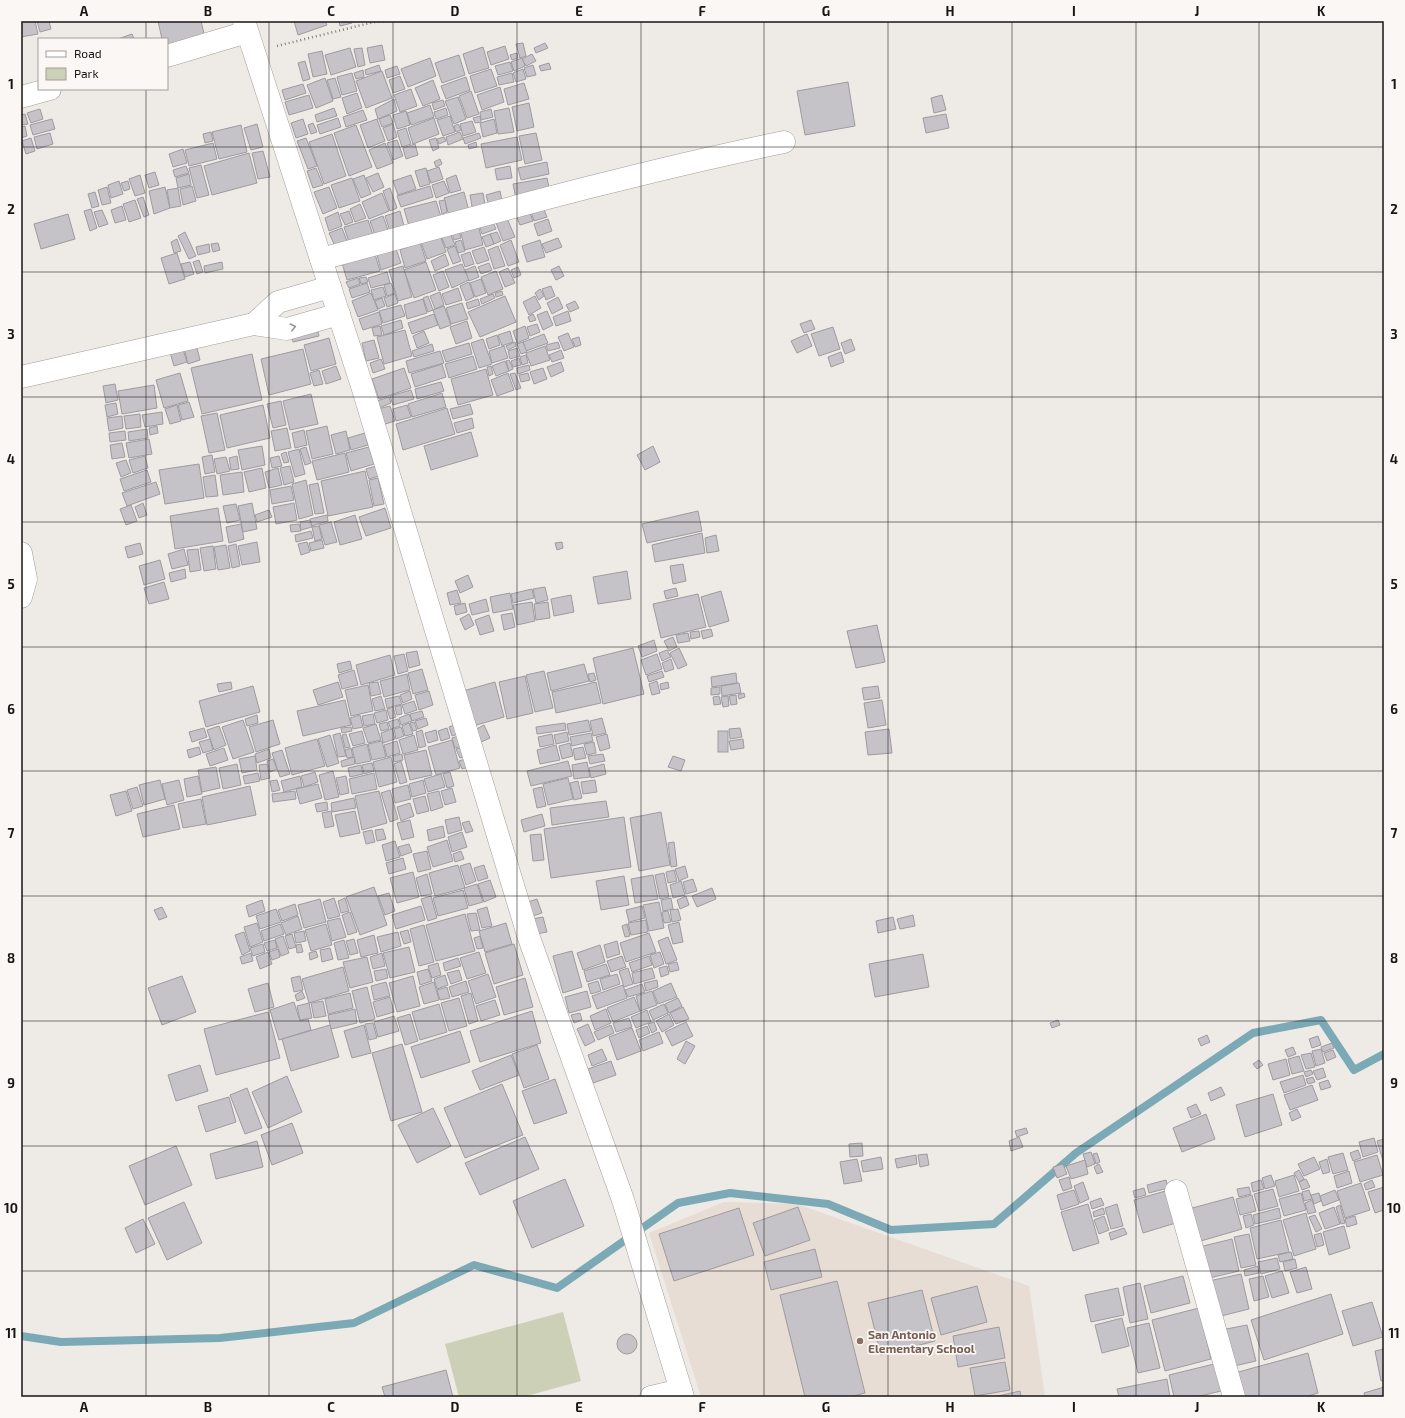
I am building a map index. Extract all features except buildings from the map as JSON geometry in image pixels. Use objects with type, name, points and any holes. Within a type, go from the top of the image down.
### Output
[{"type":"street","points":[[168,56],[248,35],[363,389],[528,935],[623,1200],[682,1394],[651,1397]]},
{"type":"street","points":[[21,97],[46,90]]},
{"type":"street","points":[[321,259],[536,201],[701,159],[784,142]]},
{"type":"street","points":[[254,324],[278,302],[330,287]]},
{"type":"street","points":[[21,377],[254,324],[287,329],[339,314]]},
{"type":"street","points":[[21,553],[26,580],[21,597]]},
{"type":"street","points":[[1176,1191],[1234,1397]]},
{"type":"path","points":[[248,35],[386,21]]},
{"type":"shaded area","name":"San Antonio Elementary School","points":[[724,1202],[797,1204],[1029,1286],[1045,1397],[701,1397],[649,1233]]},
{"type":"green space","points":[[563,1312],[581,1381],[523,1397],[459,1397],[445,1344]]},
{"type":"waterway","points":[[21,1336],[61,1342],[220,1338],[354,1323],[474,1265],[557,1288],[678,1203],[730,1193],[828,1204],[891,1230],[994,1224],[1076,1153],[1253,1033],[1321,1020],[1354,1070],[1384,1054]]},
{"type":"place","name":"San Antonio Elementary School","points":[[860,1341]]}]
